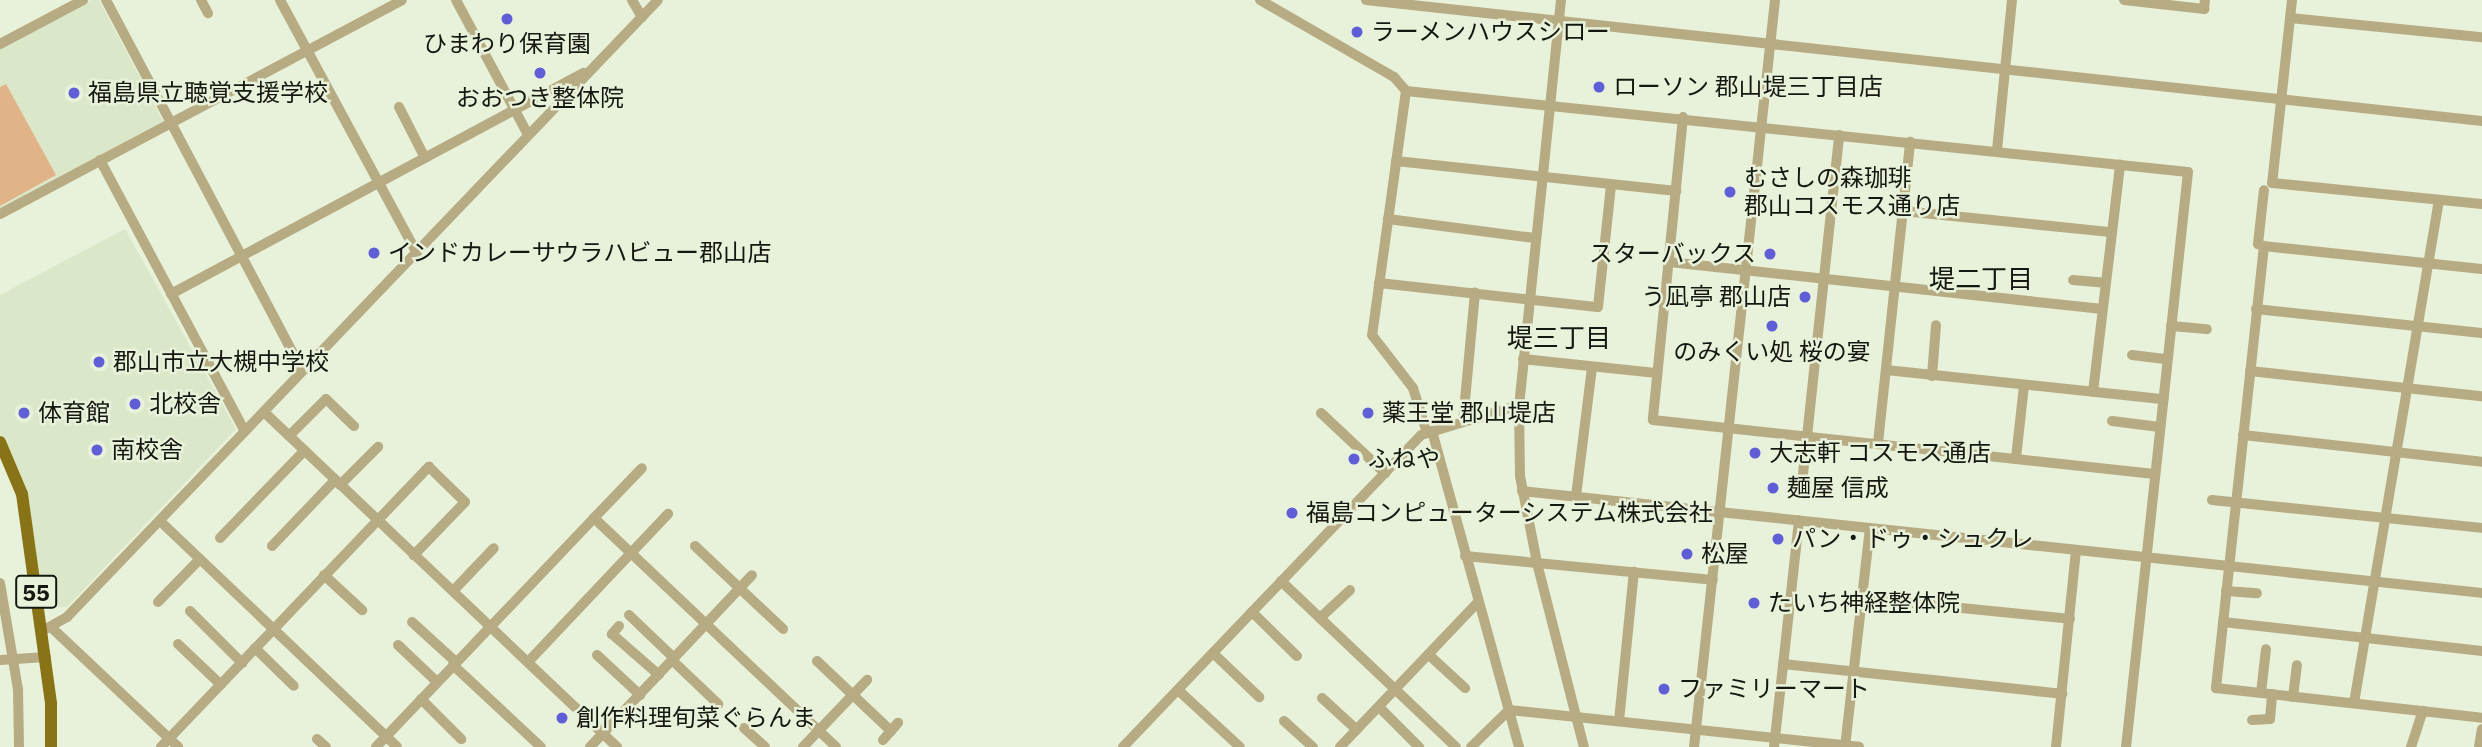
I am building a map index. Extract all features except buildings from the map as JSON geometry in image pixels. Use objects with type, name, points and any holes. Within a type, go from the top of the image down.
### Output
[{"type":"main road","name":"55","points":[[0,442],[22,494],[48,630],[46,657],[51,747]]},
{"type":"street","points":[[0,44],[83,0]]},
{"type":"street","points":[[106,0],[302,370]]},
{"type":"street","points":[[201,0],[208,13]]},
{"type":"street","points":[[280,0],[417,253]]},
{"type":"street","points":[[0,214],[402,0]]},
{"type":"street","points":[[456,0],[528,135]]},
{"type":"street","points":[[632,0],[642,17]]},
{"type":"street","points":[[178,747],[48,630],[160,521],[658,0]]},
{"type":"street","points":[[1260,0],[1394,77],[1406,91],[1551,103],[2188,172],[2126,747]]},
{"type":"street","points":[[1366,0],[2482,121]]},
{"type":"street","points":[[1561,0],[1519,405],[1522,491],[1537,563],[1584,747]]},
{"type":"street","points":[[1694,747],[1775,0]]},
{"type":"street","points":[[1997,150],[2012,0]]},
{"type":"street","points":[[2124,0],[2204,9],[2205,0]]},
{"type":"street","points":[[2292,0],[2272,183],[2482,204]]},
{"type":"street","points":[[2290,18],[2482,37]]},
{"type":"street","points":[[171,294],[592,68]]},
{"type":"street","points":[[1406,91],[1372,335],[1413,388],[1429,432],[1519,747]]},
{"type":"street","points":[[399,107],[425,158]]},
{"type":"street","points":[[1684,117],[1653,420],[2154,474]]},
{"type":"street","points":[[1803,474],[1839,135]]},
{"type":"street","points":[[1878,443],[1910,142]]},
{"type":"street","points":[[100,160],[245,431]]},
{"type":"street","points":[[1396,161],[1676,191]]},
{"type":"street","points":[[2093,392],[2120,165]]},
{"type":"street","points":[[1379,283],[1598,307],[1611,185]]},
{"type":"street","points":[[2264,190],[2258,244],[2263,246],[2482,269]]},
{"type":"street","points":[[2354,703],[2405,388],[2439,200]]},
{"type":"street","points":[[1903,211],[2111,232]]},
{"type":"street","points":[[1388,219],[1535,238]]},
{"type":"street","points":[[2263,246],[2216,688],[2482,718]]},
{"type":"street","points":[[1669,262],[2102,309]]},
{"type":"street","points":[[2073,279],[2105,283]]},
{"type":"street","points":[[1463,422],[1475,293]]},
{"type":"street","points":[[2256,309],[2482,333]]},
{"type":"street","points":[[1933,376],[1936,325]]},
{"type":"street","points":[[2171,326],[2207,329]]},
{"type":"street","points":[[2132,355],[2167,359]]},
{"type":"street","points":[[1523,359],[1657,373]]},
{"type":"street","points":[[1576,496],[1592,367]]},
{"type":"street","points":[[1886,370],[2163,399]]},
{"type":"street","points":[[2250,371],[2482,396]]},
{"type":"street","points":[[2016,458],[2024,386]]},
{"type":"street","points":[[289,436],[326,399],[355,426]]},
{"type":"street","points":[[1123,747],[1385,472],[1429,432],[1519,405]]},
{"type":"street","points":[[264,412],[617,747]]},
{"type":"street","points":[[1321,414],[1385,472]]},
{"type":"street","points":[[2112,421],[2160,427]]},
{"type":"street","points":[[2244,435],[2482,462]]},
{"type":"street","points":[[272,546],[377,447]]},
{"type":"street","points":[[220,538],[304,451]]},
{"type":"street","points":[[0,472],[12,466]]},
{"type":"street","points":[[161,747],[429,467],[465,502],[414,555]]},
{"type":"street","points":[[376,747],[642,468]]},
{"type":"street","points":[[1522,491],[2482,593]]},
{"type":"street","points":[[2212,500],[2482,528]]},
{"type":"street","points":[[528,662],[668,514]]},
{"type":"street","points":[[594,518],[836,747]]},
{"type":"street","points":[[1775,743],[1799,520]]},
{"type":"street","points":[[160,521],[397,747]]},
{"type":"street","points":[[1845,746],[1870,528]]},
{"type":"street","points":[[695,546],[783,629]]},
{"type":"street","points":[[453,591],[494,548]]},
{"type":"street","points":[[2056,747],[2076,550]]},
{"type":"street","points":[[1465,556],[1713,580]]},
{"type":"street","points":[[158,602],[200,559]]},
{"type":"street","points":[[1619,720],[1634,572]]},
{"type":"street","points":[[324,575],[362,610]]},
{"type":"street","points":[[590,747],[752,575]]},
{"type":"street","points":[[1281,582],[1456,747]]},
{"type":"street","points":[[0,583],[13,659],[19,747]]},
{"type":"street","points":[[1320,618],[1350,590]]},
{"type":"street","points":[[2226,591],[2257,593]]},
{"type":"street","points":[[1861,598],[2070,619]]},
{"type":"street","points":[[1344,746],[1478,602]]},
{"type":"street","points":[[190,611],[242,663]]},
{"type":"street","points":[[1252,612],[1297,656]]},
{"type":"street","points":[[628,615],[718,704]]},
{"type":"street","points":[[412,622],[541,747]]},
{"type":"street","points":[[2223,622],[2482,651]]},
{"type":"street","points":[[620,626],[612,634],[659,675]]},
{"type":"street","points":[[178,644],[220,685]]},
{"type":"street","points":[[398,645],[437,682]]},
{"type":"street","points":[[255,649],[294,686]]},
{"type":"street","points":[[2261,693],[2266,649]]},
{"type":"street","points":[[1213,653],[1259,697]]},
{"type":"street","points":[[597,654],[640,695]]},
{"type":"street","points":[[1429,655],[1465,688]]},
{"type":"street","points":[[0,660],[46,657]]},
{"type":"street","points":[[817,661],[853,695],[895,727],[883,740]]},
{"type":"street","points":[[1783,664],[2062,694]]},
{"type":"street","points":[[2293,697],[2297,664]]},
{"type":"street","points":[[803,747],[867,680]]},
{"type":"street","points":[[1178,690],[1240,747]]},
{"type":"street","points":[[2252,720],[2270,719],[2272,694]]},
{"type":"street","points":[[1322,698],[1357,730]]},
{"type":"street","points":[[421,699],[461,738]]},
{"type":"street","points":[[1379,707],[1419,747]]},
{"type":"street","points":[[1471,747],[1509,710],[1696,729],[1775,743],[1859,747]]},
{"type":"street","points":[[2411,747],[2423,711]]},
{"type":"street","points":[[1284,721],[1313,747]]},
{"type":"street","points":[[744,728],[765,747]]},
{"type":"street","points":[[2479,747],[2482,729]]},
{"type":"street","points":[[317,739],[326,747]]},
{"type":"shaded area","name":"福島県立聴覚支援学校","points":[[91,0],[99,0],[163,121],[0,209],[0,48]]},
{"type":"shaded area","points":[[6,84],[56,175],[0,206],[0,87]]},
{"type":"shaded area","name":"郡山市立大槻中学校","points":[[125,229],[236,429],[67,607],[44,607],[21,476],[0,433],[0,295]]},
{"type":"place","name":"ひまわり保育園","points":[[507,19]]},
{"type":"place","name":"ラーメンハウスシロー","points":[[1357,32]]},
{"type":"place","name":"おおつき整体院","points":[[540,73]]},
{"type":"place","name":"ローソン 郡山堤三丁目店","points":[[1599,87]]},
{"type":"place","name":"福島県立聴覚支援学校","points":[[74,93]]},
{"type":"place","name":"むさしの森珈琲 郡山コスモス通り店","points":[[1730,192]]},
{"type":"place","name":"インドカレーサウラハビュー郡山店","points":[[374,253]]},
{"type":"place","name":"スターバックス","points":[[1770,254]]},
{"type":"place","name":"う凪亭 郡山店","points":[[1805,297]]},
{"type":"place","name":"のみくい処 桜の宴","points":[[1772,326]]},
{"type":"place","name":"郡山市立大槻中学校","points":[[99,362]]},
{"type":"place","name":"北校舎","points":[[135,404]]},
{"type":"place","name":"体育館","points":[[24,413]]},
{"type":"place","name":"薬王堂 郡山堤店","points":[[1368,413]]},
{"type":"place","name":"南校舎","points":[[97,450]]},
{"type":"place","name":"大志軒 コスモス通店","points":[[1755,453]]},
{"type":"place","name":"ふねや","points":[[1354,459]]},
{"type":"place","name":"麺屋 信成","points":[[1773,488]]},
{"type":"place","name":"福島コンピューターシステム株式会社","points":[[1292,513]]},
{"type":"place","name":"パン・ドゥ・シュクレ","points":[[1778,539]]},
{"type":"place","name":"松屋","points":[[1687,554]]},
{"type":"place","name":"たいち神経整体院","points":[[1754,603]]},
{"type":"place","name":"ファミリーマート","points":[[1664,689]]},
{"type":"place","name":"創作料理旬菜ぐらんま","points":[[562,718]]},
{"type":"district","name":"堤二丁目","points":[[1981,279]]},
{"type":"district","name":"堤三丁目","points":[[1559,338]]}]
